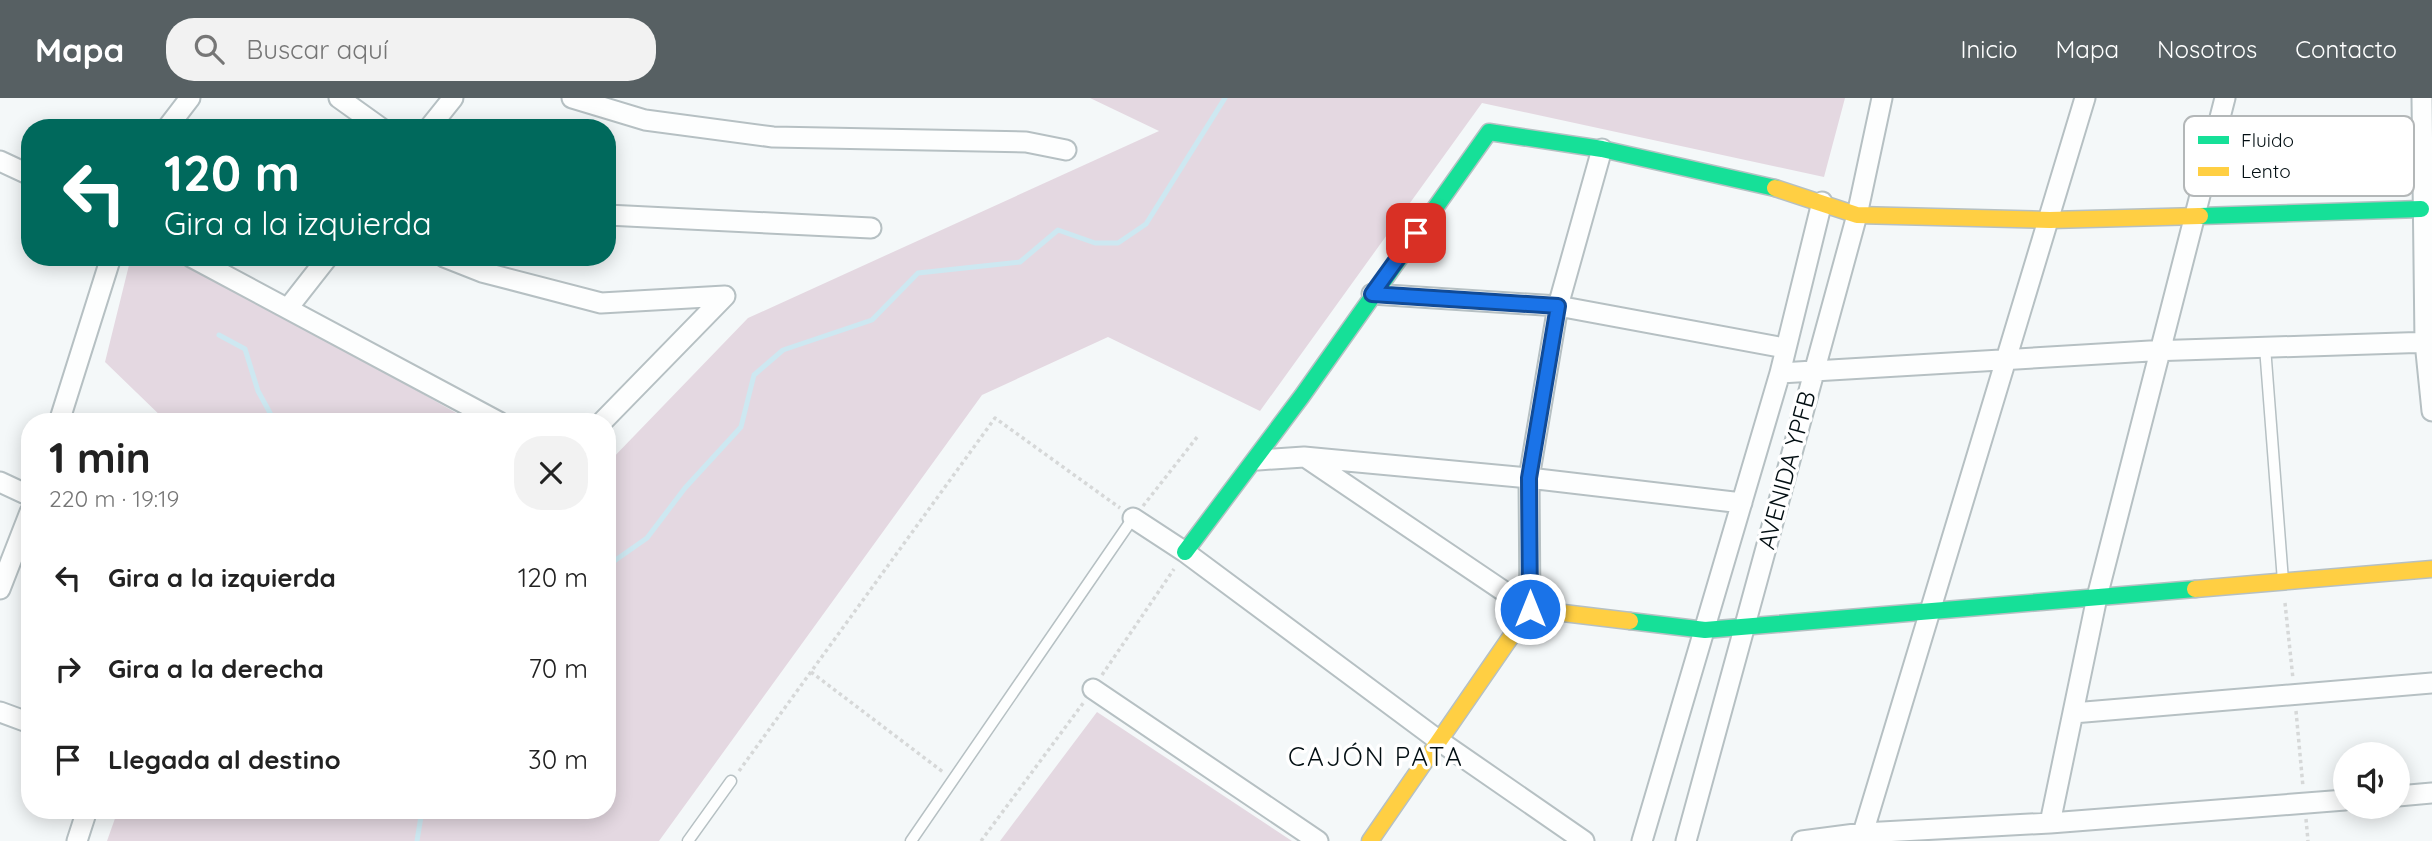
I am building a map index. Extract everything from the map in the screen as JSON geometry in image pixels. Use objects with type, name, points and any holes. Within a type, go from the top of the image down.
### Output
[{"type":"street","points":[[177,119],[190,98]]},
{"type":"street","points":[[339,98],[368,119]]},
{"type":"street","points":[[436,119],[453,98]]},
{"type":"street","points":[[572,98],[645,120],[773,137],[1026,142],[1066,150]]},
{"type":"street","name":"AVENIDA YPFB","points":[[1686,841],[1857,215],[1882,98]]},
{"type":"street","points":[[1863,833],[2085,98]]},
{"type":"street","points":[[2221,116],[2225,98]]},
{"type":"street","points":[[2422,98],[2421,209],[2432,411]]},
{"type":"street","points":[[1185,552],[1258,460],[1372,294],[1489,132],[1602,149],[1756,182],[1857,215],[2050,220],[2421,209]]},
{"type":"street","points":[[1370,841],[1530,609],[1529,478],[1558,306],[1602,149]]},
{"type":"street","points":[[0,161],[21,171]]},
{"type":"street","points":[[2050,823],[2097,597],[2201,196]]},
{"type":"street","name":"AVENIDA YPFB","points":[[1642,841],[1780,373],[1822,202]]},
{"type":"street","points":[[616,215],[871,228]]},
{"type":"street","points":[[62,413],[108,266]]},
{"type":"street","points":[[208,266],[482,413]]},
{"type":"street","points":[[288,308],[321,266]]},
{"type":"street","points":[[467,266],[600,303],[725,296],[611,413]]},
{"type":"street","points":[[1372,294],[1558,306],[1785,348]]},
{"type":"street","points":[[1780,373],[2008,358],[2429,342]]},
{"type":"street","points":[[1258,460],[1304,457],[1529,478],[1742,503]]},
{"type":"street","points":[[1304,457],[1530,609],[1706,630],[2432,569]]},
{"type":"street","points":[[0,482],[21,492]]},
{"type":"street","points":[[1133,518],[1185,552],[1438,740],[1584,841]]},
{"type":"street","points":[[0,589],[21,535]]},
{"type":"street","points":[[2073,713],[2432,683]]},
{"type":"street","points":[[1093,690],[1318,841]]},
{"type":"street","points":[[0,712],[21,720]]},
{"type":"street","points":[[2410,795],[2432,793]]},
{"type":"street","points":[[1802,841],[1863,833],[2050,823],[2333,801]]},
{"type":"street","points":[[77,841],[84,819]]},
{"type":"lane","points":[[2265,347],[2283,582]]},
{"type":"lane","points":[[911,841],[1133,518]]},
{"type":"lane","points":[[688,841],[731,781]]},
{"type":"path","points":[[731,781],[995,418],[1133,518],[1198,436]]},
{"type":"path","points":[[811,672],[954,781]]},
{"type":"shaded area","points":[[1090,98],[1845,98],[1824,177],[1482,103],[1260,411],[1108,337],[982,395],[659,841],[107,841],[115,819],[616,819],[616,455],[748,318],[1159,131]]},
{"type":"shaded area","points":[[129,266],[199,266],[456,413],[158,413],[105,362]]},
{"type":"shaded area","points":[[1097,712],[1292,841],[1000,841]]},
{"type":"waterway","points":[[616,560],[647,538],[685,488],[741,427],[754,375],[783,350],[872,320],[918,273],[1020,262],[1058,230],[1095,243],[1118,243],[1146,224],[1225,98]]},
{"type":"waterway","points":[[219,335],[245,349],[258,391],[270,413]]},
{"type":"waterway","points":[[417,841],[421,819]]},
{"type":"traffic: fast","points":[[1185,552],[1302,396],[1489,132],[1602,149],[1775,188]]},
{"type":"traffic: fast","points":[[2200,216],[2421,209]]},
{"type":"traffic: fast","points":[[1630,621],[1705,630],[2195,589]]},
{"type":"traffic: slow","points":[[1775,188],[1857,215],[2050,220],[2200,216]]},
{"type":"traffic: slow","points":[[2195,589],[2432,569]]},
{"type":"traffic: slow","points":[[1370,841],[1530,609],[1630,621]]},
{"type":"district","name":"CAJÓN PATA","points":[[1376,756]]},
{"type":"route","points":[[1416,233],[1372,294],[1558,306],[1529,478],[1530,609]]}]
